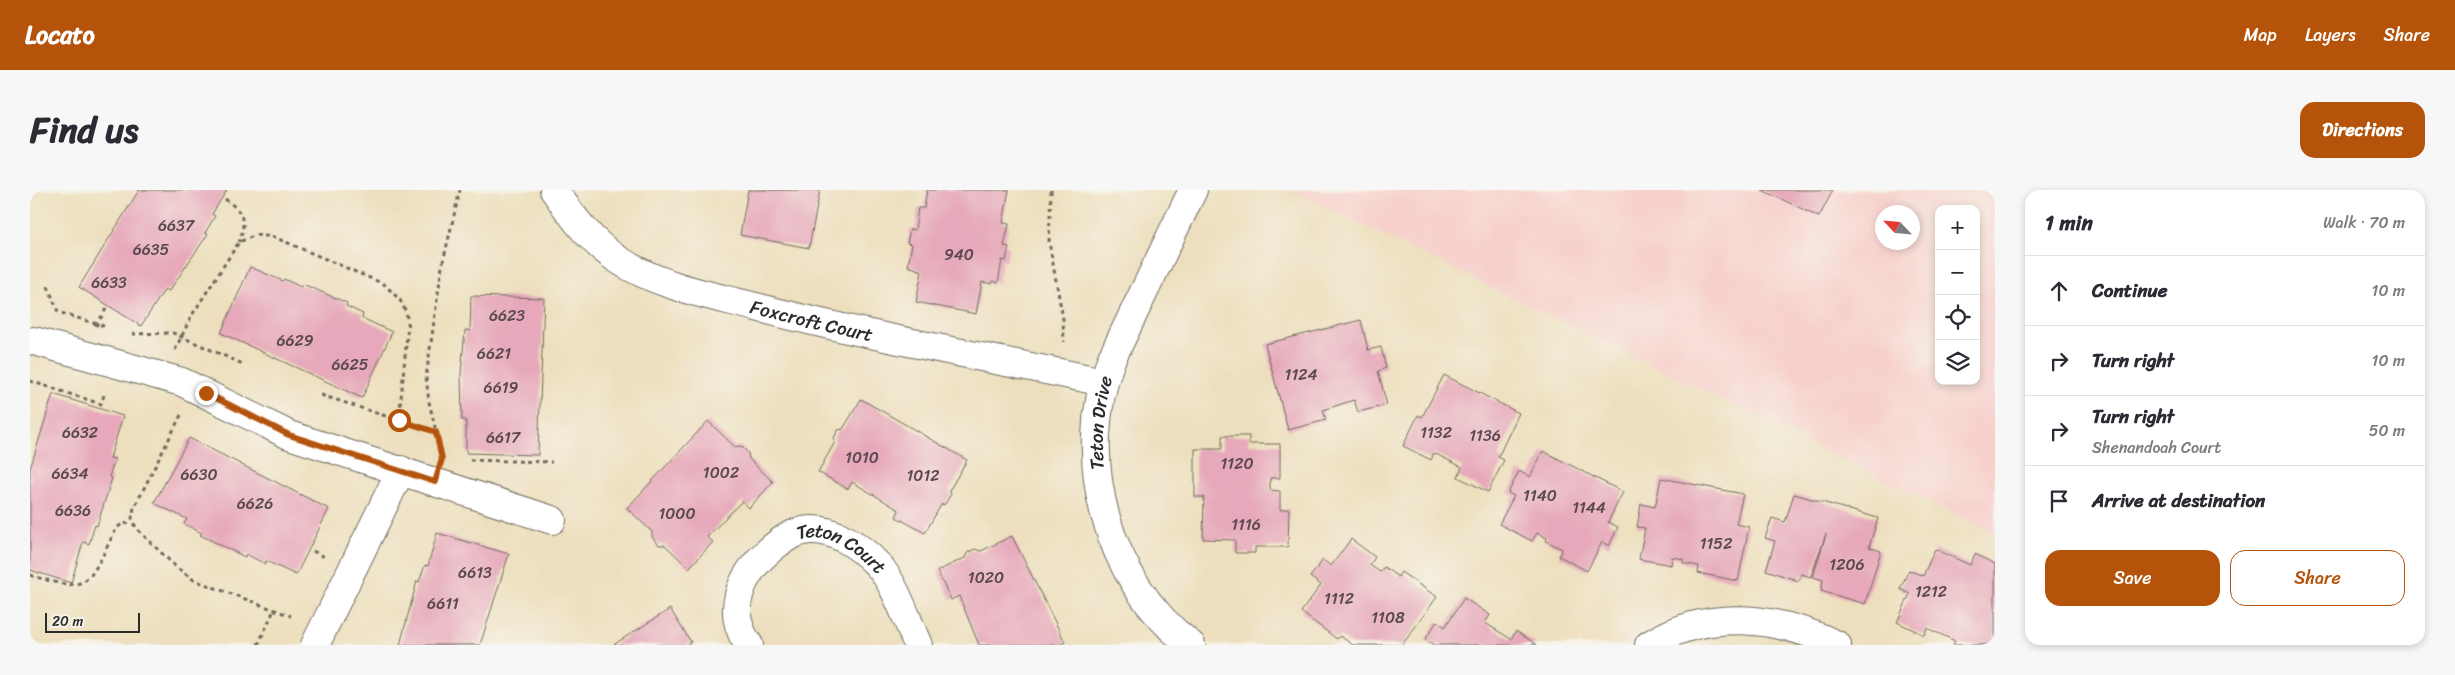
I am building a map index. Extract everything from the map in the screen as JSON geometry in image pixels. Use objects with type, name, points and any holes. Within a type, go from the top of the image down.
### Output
[{"type":"street","name":"Foxcroft Court","points":[[554,190],[576,221],[597,244],[618,260],[666,283],[821,324],[910,344],[1104,382]]},
{"type":"street","name":"Teton Drive","points":[[1179,642],[1141,595],[1121,560],[1107,524],[1098,485],[1096,436],[1104,382],[1121,339],[1193,190]]},
{"type":"street","points":[[34,341],[163,377],[206,393],[289,435],[401,470],[438,471],[552,520]]},
{"type":"street","points":[[315,645],[401,470]]},
{"type":"street","name":"Teton Court","points":[[749,645],[741,635],[736,616],[737,597],[742,582],[753,566],[784,538],[798,532],[812,530],[830,533],[846,540],[879,565],[892,586],[918,645]]},
{"type":"street","points":[[1649,645],[1660,638],[1689,627],[1733,620],[1762,621],[1783,625],[1808,632],[1836,645]]},
{"type":"path","points":[[460,190],[442,266],[426,376],[428,402],[436,432],[438,471],[552,462]]},
{"type":"path","points":[[1051,190],[1049,242],[1063,319],[1064,342]]},
{"type":"path","points":[[163,377],[202,298],[238,242],[244,224],[243,215],[225,200]]},
{"type":"path","points":[[238,242],[256,235],[274,238],[369,276],[394,292],[406,312],[408,324],[399,420]]},
{"type":"path","points":[[48,286],[58,312],[112,329]]},
{"type":"path","points":[[128,333],[150,335],[168,333],[182,336],[245,365]]},
{"type":"path","points":[[30,381],[102,404],[113,364]]},
{"type":"path","points":[[321,395],[436,432]]},
{"type":"path","points":[[184,408],[134,508],[132,518],[135,525],[176,568],[194,580],[291,616]]},
{"type":"path","points":[[30,575],[72,586],[82,583],[92,576],[115,530],[124,523],[135,525]]},
{"type":"path","points":[[258,645],[274,610]]},
{"type":"shaded area","points":[[1290,190],[1995,190],[1995,534],[1762,419]]},
{"type":"building","points":[[139,190],[227,190],[212,214],[215,216],[205,233],[208,234],[169,291],[165,289],[141,326],[79,287]]},
{"type":"building","points":[[748,190],[820,190],[809,248],[740,235]]},
{"type":"building","points":[[927,190],[1009,190],[1003,223],[1009,224],[1004,246],[1009,247],[1006,261],[1002,260],[998,283],[993,281],[992,284],[982,282],[976,314],[916,302],[922,271],[908,266],[912,244],[907,243],[910,229],[915,230],[918,208],[924,208]]},
{"type":"building","points":[[1762,190],[1833,190],[1819,217]]},
{"type":"building","points":[[250,267],[301,287],[303,284],[347,303],[346,306],[363,314],[362,318],[392,332],[362,398],[221,333]]},
{"type":"building","points":[[471,296],[544,298],[538,455],[466,453],[466,420],[462,420],[461,373],[465,330],[470,331]]},
{"type":"building","points":[[1361,320],[1368,350],[1381,347],[1386,368],[1378,371],[1387,405],[1358,412],[1354,400],[1323,410],[1326,420],[1288,430],[1265,344]]},
{"type":"building","points":[[1444,375],[1519,413],[1498,457],[1504,460],[1488,492],[1458,477],[1462,467],[1434,453],[1431,460],[1403,446],[1418,415],[1422,417]]},
{"type":"building","points":[[53,394],[123,416],[110,458],[115,459],[109,477],[112,478],[97,526],[95,525],[89,544],[83,542],[71,583],[30,570],[30,469]]},
{"type":"building","points":[[861,399],[967,460],[949,491],[951,494],[945,504],[941,505],[925,533],[896,517],[899,510],[852,482],[848,489],[818,472],[835,442],[834,438],[838,430],[843,429]]},
{"type":"building","points":[[708,421],[735,447],[741,446],[748,453],[749,459],[773,482],[749,508],[742,501],[707,537],[713,542],[689,568],[665,545],[659,545],[652,537],[652,532],[627,508]]},
{"type":"building","points":[[1222,436],[1249,436],[1249,444],[1280,444],[1280,478],[1270,478],[1270,490],[1280,491],[1280,510],[1289,509],[1288,547],[1255,547],[1255,553],[1235,553],[1235,540],[1203,539],[1204,497],[1195,497],[1195,449],[1222,449]]},
{"type":"building","points":[[189,438],[329,509],[296,575],[266,561],[265,564],[246,554],[245,557],[200,535],[202,533],[184,524],[187,519],[154,503]]},
{"type":"building","points":[[1543,451],[1623,492],[1608,522],[1618,527],[1609,546],[1602,542],[1587,571],[1559,556],[1562,549],[1546,541],[1547,538],[1537,533],[1532,541],[1499,524],[1514,496],[1508,493],[1519,471],[1530,477]]},
{"type":"building","points":[[1661,478],[1743,494],[1736,524],[1749,527],[1738,581],[1698,573],[1699,566],[1683,563],[1683,559],[1672,557],[1671,565],[1639,559],[1645,528],[1637,527],[1641,504],[1655,507]]},
{"type":"building","points":[[1794,494],[1878,518],[1869,547],[1881,551],[1865,604],[1821,591],[1823,580],[1813,577],[1826,534],[1811,577],[1801,574],[1799,581],[1766,570],[1775,541],[1765,538],[1772,518],[1785,522]]},
{"type":"building","points":[[437,533],[509,554],[480,645],[400,645],[417,581],[419,582],[425,565],[428,566]]},
{"type":"building","points":[[1012,536],[1065,642],[1059,645],[979,645],[959,596],[951,600],[937,571],[965,558],[967,553],[975,549],[981,551]]},
{"type":"building","points":[[1351,539],[1375,557],[1370,565],[1380,572],[1384,567],[1398,577],[1401,572],[1437,597],[1402,645],[1353,645],[1340,636],[1337,639],[1301,612],[1321,585],[1310,577],[1323,560],[1331,566]]},
{"type":"building","points":[[1935,549],[1970,565],[1975,554],[1995,564],[1995,645],[1953,645],[1955,641],[1927,628],[1924,635],[1897,622],[1910,594],[1900,589],[1909,570],[1923,576]]},
{"type":"building","points":[[1464,598],[1490,615],[1485,623],[1511,639],[1516,631],[1537,645],[1434,645],[1425,640],[1437,621],[1445,627]]},
{"type":"building","points":[[670,609],[691,642],[686,645],[613,645]]},
{"type":"route","points":[[206,393],[289,435],[435,482],[442,459],[436,432],[399,420]]}]
